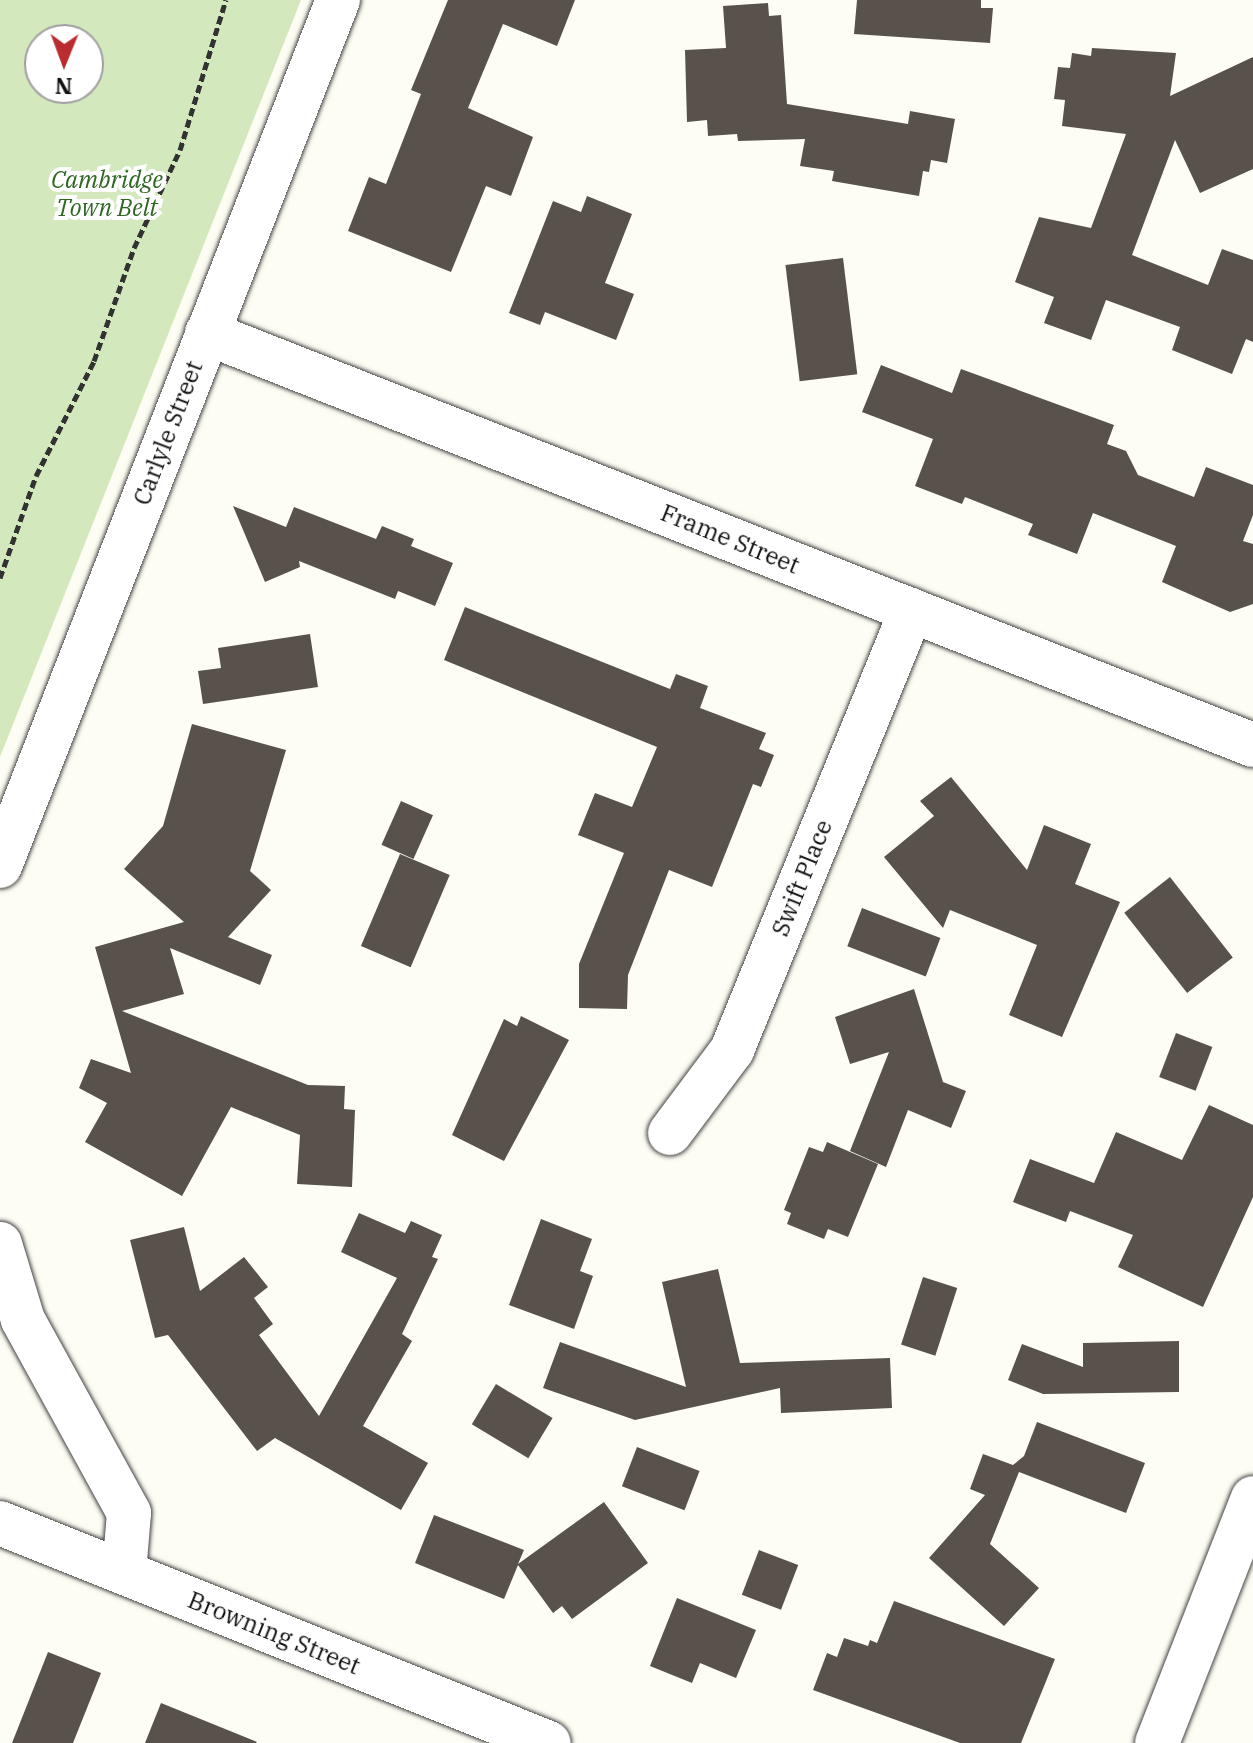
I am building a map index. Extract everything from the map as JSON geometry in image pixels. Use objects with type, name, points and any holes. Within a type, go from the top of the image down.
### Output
[{"type":"street","name":"Carlyle Street","points":[[0,866],[338,0]]},
{"type":"street","name":"Frame Street","points":[[207,333],[1253,745]]},
{"type":"street","name":"Swift Place","points":[[670,1133],[732,1050],[912,610]]},
{"type":"street","points":[[0,1244],[23,1320],[129,1513],[124,1573]]},
{"type":"street","points":[[1157,1743],[1253,1498]]},
{"type":"street","name":"Browning Street","points":[[0,1523],[549,1743]]},
{"type":"path","points":[[0,578],[36,476],[94,361],[134,248],[180,150],[226,0]]},
{"type":"green space","name":"Cambridge Town Belt","points":[[0,0],[301,0],[0,757]]},
{"type":"building","points":[[448,0],[575,0],[557,46],[503,24],[468,108],[533,137],[511,196],[486,186],[451,272],[348,231],[369,177],[386,184],[421,94],[411,90]]},
{"type":"building","points":[[857,0],[981,0],[981,8],[993,8],[990,43],[854,34]]},
{"type":"building","points":[[768,3],[769,16],[781,15],[787,104],[908,124],[910,111],[955,119],[947,163],[931,160],[929,172],[923,171],[919,196],[832,181],[834,171],[800,166],[805,139],[738,141],[737,134],[708,136],[707,120],[687,122],[685,50],[726,48],[723,6]]},
{"type":"building","points":[[1092,48],[1176,53],[1170,96],[1253,57],[1253,169],[1200,193],[1175,140],[1132,255],[1208,285],[1222,249],[1253,260],[1253,342],[1246,339],[1232,374],[1172,350],[1180,327],[1106,300],[1091,340],[1044,323],[1054,297],[1015,282],[1039,217],[1091,228],[1126,134],[1062,126],[1065,100],[1054,99],[1058,67],[1070,68],[1072,53],[1091,56]]},
{"type":"building","points":[[587,196],[632,214],[605,283],[634,294],[616,340],[545,312],[540,325],[509,313],[553,201],[581,212]]},
{"type":"building","points":[[843,258],[857,374],[800,381],[785,265]]},
{"type":"building","points":[[881,365],[952,393],[961,369],[1114,425],[1107,444],[1126,451],[1138,475],[1194,497],[1206,467],[1253,485],[1253,515],[1243,541],[1253,544],[1253,604],[1230,612],[1162,582],[1176,546],[1093,513],[1077,554],[1028,535],[1033,524],[965,497],[962,504],[915,486],[933,439],[862,412]]},
{"type":"building","points":[[233,506],[286,527],[294,507],[376,539],[382,526],[414,539],[411,546],[453,563],[435,606],[398,591],[395,599],[299,561],[300,567],[265,582]]},
{"type":"building","points":[[465,607],[670,689],[676,674],[708,686],[700,708],[766,733],[759,749],[774,755],[761,787],[753,784],[712,887],[669,870],[628,975],[627,1009],[579,1008],[579,964],[624,853],[578,835],[595,793],[632,807],[657,747],[444,660]]},
{"type":"building","points":[[310,634],[318,687],[203,704],[198,671],[221,668],[218,648]]},
{"type":"building","points":[[192,724],[286,750],[250,871],[271,890],[228,937],[272,955],[260,985],[170,948],[184,994],[122,1011],[308,1085],[345,1086],[344,1109],[355,1110],[352,1187],[297,1184],[300,1135],[231,1107],[182,1196],[85,1142],[107,1103],[79,1088],[91,1059],[131,1073],[95,947],[184,922],[124,869],[163,826]]},
{"type":"building","points":[[951,777],[1027,870],[1044,825],[1091,844],[1075,884],[1120,902],[1062,1037],[1009,1015],[1037,945],[950,910],[943,928],[884,857],[934,816],[920,801]]},
{"type":"building","points":[[401,801],[433,815],[413,859],[381,845]]},
{"type":"building","points":[[400,854],[450,875],[411,967],[361,946]]},
{"type":"building","points":[[1170,877],[1233,957],[1187,993],[1124,913]]},
{"type":"building","points":[[862,908],[940,938],[926,976],[847,946]]},
{"type":"building","points":[[914,989],[943,1082],[966,1091],[951,1128],[908,1110],[886,1167],[850,1151],[889,1052],[850,1064],[835,1017]]},
{"type":"building","points":[[521,1016],[569,1040],[504,1161],[452,1135],[504,1019],[517,1026]]},
{"type":"building","points":[[1176,1033],[1212,1047],[1196,1091],[1159,1077]]},
{"type":"building","points":[[1209,1105],[1253,1125],[1253,1197],[1203,1307],[1118,1267],[1133,1235],[1070,1211],[1066,1222],[1013,1202],[1030,1159],[1094,1183],[1116,1132],[1182,1160]]},
{"type":"building","points":[[827,1142],[878,1164],[848,1237],[828,1229],[824,1239],[787,1224],[791,1213],[784,1210],[809,1147],[823,1152]]},
{"type":"building","points":[[359,1213],[405,1233],[411,1221],[442,1235],[432,1257],[438,1259],[402,1334],[412,1341],[363,1426],[428,1463],[401,1510],[275,1438],[257,1451],[168,1335],[155,1338],[130,1240],[184,1227],[200,1291],[244,1257],[268,1287],[254,1298],[273,1324],[259,1335],[319,1416],[397,1278],[341,1252]]},
{"type":"building","points":[[541,1219],[592,1239],[580,1271],[593,1276],[574,1329],[509,1305]]},
{"type":"building","points":[[718,1269],[740,1363],[890,1358],[892,1408],[781,1413],[780,1388],[635,1420],[543,1388],[560,1342],[686,1387],[662,1282]]},
{"type":"building","points":[[923,1277],[957,1288],[935,1356],[901,1345]]},
{"type":"building","points":[[1179,1341],[1179,1392],[1043,1394],[1008,1380],[1022,1344],[1083,1367],[1083,1343]]},
{"type":"building","points":[[496,1384],[553,1418],[528,1458],[472,1424]]},
{"type":"building","points":[[1037,1422],[1145,1463],[1126,1513],[1019,1472],[990,1544],[1039,1588],[1004,1626],[929,1558],[985,1495],[970,1489],[983,1454],[1013,1465],[1024,1456]]},
{"type":"building","points":[[637,1447],[700,1471],[684,1510],[622,1486]]},
{"type":"building","points":[[604,1502],[648,1563],[572,1619],[562,1606],[553,1613],[518,1565],[504,1599],[415,1563],[434,1515],[524,1550],[518,1564]]},
{"type":"building","points":[[759,1550],[798,1565],[781,1610],[742,1595]]},
{"type":"building","points":[[677,1598],[756,1630],[736,1678],[700,1663],[692,1683],[650,1666]]},
{"type":"building","points":[[894,1601],[1055,1659],[1021,1743],[960,1743],[813,1690],[827,1653],[837,1657],[844,1638],[868,1646],[870,1640],[877,1643]]},
{"type":"building","points":[[48,1652],[101,1673],[73,1743],[12,1743]]},
{"type":"building","points":[[161,1703],[257,1742],[145,1743]]}]
